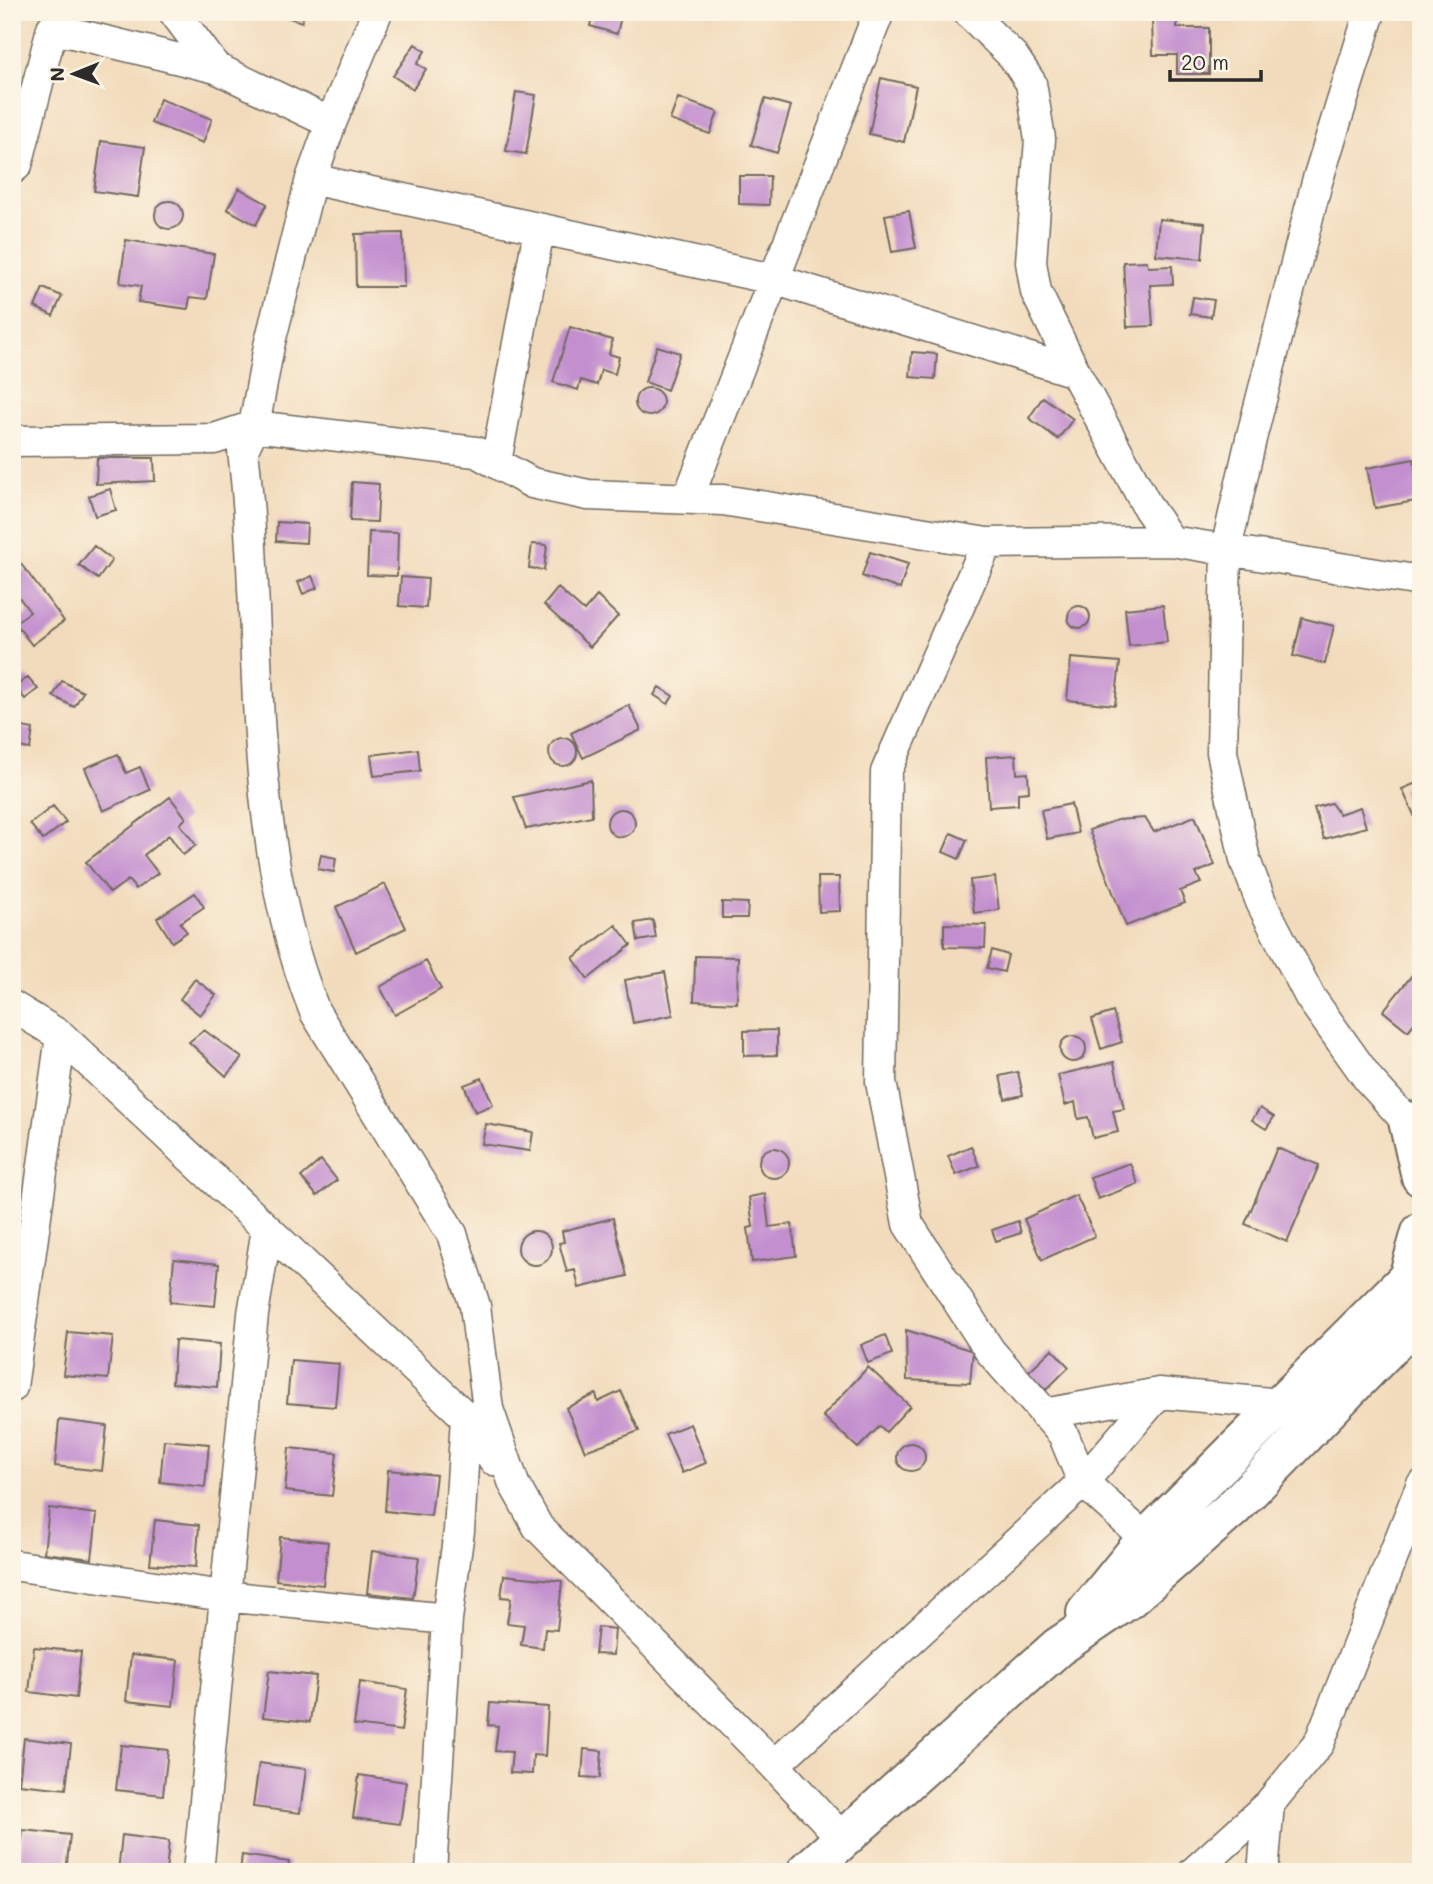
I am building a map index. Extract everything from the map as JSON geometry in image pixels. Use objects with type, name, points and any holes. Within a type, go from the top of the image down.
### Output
[{"type":"main road","points":[[1411,1119],[1421,1177]]},
{"type":"main road","points":[[1058,1647],[1146,1539],[1415,1271],[1421,1232]]},
{"type":"main road","points":[[806,1872],[1058,1647],[1129,1599],[1233,1508],[1421,1315]]},
{"type":"street","points":[[174,12],[216,68]]},
{"type":"street","points":[[377,12],[311,179],[269,346],[254,426],[243,450],[258,740],[274,876],[304,983],[315,1012],[452,1234],[475,1306],[488,1409],[514,1484],[538,1527]]},
{"type":"street","points":[[688,498],[879,12]]},
{"type":"street","points":[[968,12],[1013,56],[1031,83],[1040,139],[1031,262],[1036,292],[1074,372],[1148,508],[1171,541]]},
{"type":"street","points":[[1370,12],[1317,182],[1251,439],[1226,549],[1222,752],[1245,860],[1261,902],[1310,997],[1369,1080],[1411,1119]]},
{"type":"street","points":[[12,169],[17,165],[53,20],[216,68],[331,123]]},
{"type":"street","points":[[311,179],[773,279],[1074,372]]},
{"type":"street","points":[[496,462],[539,230]]},
{"type":"street","points":[[12,441],[214,439],[254,426],[476,452],[533,483],[588,495],[723,500],[986,543],[1171,541],[1421,581]]},
{"type":"street","points":[[986,543],[886,772],[881,1082],[908,1224],[990,1351],[1063,1434],[1083,1482],[1146,1539]]},
{"type":"street","points":[[12,1006],[61,1036],[466,1417],[538,1527],[774,1765],[842,1839]]},
{"type":"street","points":[[12,1387],[21,1249],[61,1036]]},
{"type":"street","points":[[198,1872],[253,1314],[267,1229]]},
{"type":"street","points":[[774,1765],[1083,1482],[1158,1393]]},
{"type":"street","points":[[1044,1414],[1158,1393],[1282,1404]]},
{"type":"street","points":[[432,1872],[447,1619],[459,1531],[466,1417]]},
{"type":"street","points":[[1194,1872],[1269,1804],[1319,1743],[1413,1533],[1421,1486]]},
{"type":"street","points":[[12,1565],[224,1596],[447,1619]]},
{"type":"street","points":[[1263,1872],[1269,1804]]},
{"type":"building","points":[[270,12],[304,12],[302,22]]},
{"type":"building","points":[[530,12],[552,12],[552,22],[529,20]]},
{"type":"building","points":[[593,12],[622,12],[617,34],[590,26]]},
{"type":"building","points":[[1177,16],[1177,28],[1209,28],[1209,74],[1177,74],[1177,55],[1153,55],[1152,17]]},
{"type":"building","points":[[415,44],[425,51],[417,64],[426,69],[413,89],[393,76]]},
{"type":"building","points":[[881,78],[916,86],[904,142],[869,134]]},
{"type":"building","points":[[516,92],[536,95],[526,154],[506,151]]},
{"type":"building","points":[[678,98],[718,112],[710,134],[670,120]]},
{"type":"building","points":[[160,99],[212,119],[203,143],[151,123]]},
{"type":"building","points":[[765,99],[791,106],[777,153],[751,145]]},
{"type":"building","points":[[101,141],[145,147],[138,197],[94,191]]},
{"type":"building","points":[[739,176],[770,176],[769,205],[739,204]]},
{"type":"building","points":[[239,188],[267,204],[256,225],[227,209]]},
{"type":"building","points":[[169,201],[179,205],[183,215],[179,225],[169,229],[159,225],[155,215],[159,205]]},
{"type":"building","points":[[909,211],[916,248],[892,252],[885,215]]},
{"type":"building","points":[[1159,219],[1205,223],[1202,259],[1156,255]]},
{"type":"building","points":[[403,233],[404,287],[356,287],[355,234]]},
{"type":"building","points":[[126,240],[214,254],[207,299],[190,297],[188,309],[138,302],[141,286],[120,283]]},
{"type":"building","points":[[1147,261],[1148,267],[1172,266],[1173,284],[1150,285],[1153,326],[1127,327],[1123,262]]},
{"type":"building","points":[[43,288],[62,296],[53,316],[35,307]]},
{"type":"building","points":[[1193,297],[1214,300],[1211,317],[1190,314]]},
{"type":"building","points":[[570,327],[612,340],[609,354],[619,357],[615,374],[601,370],[597,385],[581,380],[578,390],[553,382]]},
{"type":"building","points":[[657,346],[680,353],[667,390],[645,382]]},
{"type":"building","points":[[912,352],[937,354],[935,379],[910,377]]},
{"type":"building","points":[[649,388],[659,392],[663,402],[659,412],[649,416],[639,412],[635,402],[639,392]]},
{"type":"building","points":[[1043,397],[1073,419],[1058,439],[1029,418]]},
{"type":"building","points":[[97,458],[154,458],[155,481],[96,484]]},
{"type":"building","points":[[1414,459],[1421,500],[1375,508],[1367,468]]},
{"type":"building","points":[[352,482],[379,484],[377,522],[350,521]]},
{"type":"building","points":[[110,489],[116,510],[95,516],[89,496]]},
{"type":"building","points":[[277,522],[307,524],[306,543],[276,541]]},
{"type":"building","points":[[369,532],[398,533],[397,576],[367,575]]},
{"type":"building","points":[[532,544],[547,545],[544,570],[529,568]]},
{"type":"building","points":[[94,546],[112,560],[98,579],[79,565]]},
{"type":"building","points":[[12,552],[64,621],[32,645],[15,623],[30,612],[12,588]]},
{"type":"building","points":[[870,552],[908,564],[900,589],[862,576]]},
{"type":"building","points":[[312,576],[317,588],[303,594],[298,582]]},
{"type":"building","points":[[401,577],[428,579],[426,608],[399,606]]},
{"type":"building","points":[[558,588],[584,611],[597,596],[618,616],[590,647],[544,605]]},
{"type":"building","points":[[1163,605],[1167,642],[1129,646],[1125,609]]},
{"type":"building","points":[[1079,606],[1087,609],[1090,617],[1087,625],[1079,628],[1071,625],[1068,617],[1071,609]]},
{"type":"building","points":[[1302,618],[1334,626],[1325,664],[1293,656]]},
{"type":"building","points":[[1071,658],[1120,662],[1115,705],[1067,700]]},
{"type":"building","points":[[28,677],[38,689],[25,699],[15,687]]},
{"type":"building","points":[[62,681],[83,692],[74,707],[53,696]]},
{"type":"building","points":[[659,687],[673,696],[668,704],[654,695]]},
{"type":"building","points":[[629,705],[641,730],[583,758],[571,733]]},
{"type":"building","points":[[12,725],[33,729],[30,749],[12,746]]},
{"type":"building","points":[[563,738],[573,742],[577,752],[573,762],[563,766],[553,762],[549,752],[553,742]]},
{"type":"building","points":[[418,749],[420,771],[374,776],[371,755]]},
{"type":"building","points":[[118,754],[126,773],[140,767],[150,790],[103,811],[85,768]]},
{"type":"building","points":[[1016,755],[1017,774],[1028,773],[1029,792],[1018,793],[1018,805],[989,807],[986,757]]},
{"type":"building","points":[[591,780],[592,816],[526,829],[514,797]]},
{"type":"building","points":[[1421,781],[1421,830],[1402,789]]},
{"type":"building","points":[[170,797],[186,818],[180,824],[196,845],[183,855],[169,835],[144,855],[158,873],[136,889],[128,880],[110,893],[86,862]]},
{"type":"building","points":[[1331,803],[1339,814],[1360,807],[1366,827],[1324,839],[1314,808]]},
{"type":"building","points":[[1071,804],[1078,833],[1047,839],[1041,810]]},
{"type":"building","points":[[53,806],[66,822],[43,840],[30,824]]},
{"type":"building","points":[[621,809],[631,813],[635,823],[631,833],[621,837],[611,833],[607,823],[611,813]]},
{"type":"building","points":[[1195,816],[1215,865],[1196,873],[1201,883],[1180,891],[1185,903],[1126,926],[1089,830],[1117,820],[1145,818],[1154,832]]},
{"type":"building","points":[[951,833],[967,840],[959,859],[943,852]]},
{"type":"building","points":[[321,855],[336,858],[334,872],[318,869]]},
{"type":"building","points":[[818,877],[839,877],[840,911],[819,912]]},
{"type":"building","points":[[995,877],[999,910],[974,913],[970,880]]},
{"type":"building","points":[[385,884],[406,928],[356,952],[336,907]]},
{"type":"building","points":[[195,893],[204,907],[180,923],[187,932],[172,942],[157,918]]},
{"type":"building","points":[[722,902],[748,903],[747,918],[722,918]]},
{"type":"building","points":[[653,920],[656,938],[638,941],[635,923]]},
{"type":"building","points":[[944,924],[986,925],[985,948],[944,947]]},
{"type":"building","points":[[616,925],[631,945],[588,979],[573,958]]},
{"type":"building","points":[[992,950],[1008,955],[1004,972],[987,968]]},
{"type":"building","points":[[695,956],[738,957],[737,1003],[694,1001]]},
{"type":"building","points":[[426,961],[441,989],[395,1015],[380,987]]},
{"type":"building","points":[[1421,964],[1421,1015],[1408,1031],[1383,1011]]},
{"type":"building","points":[[665,972],[673,1015],[633,1023],[625,980]]},
{"type":"building","points":[[195,979],[216,995],[200,1015],[180,999]]},
{"type":"building","points":[[1113,1012],[1122,1042],[1101,1049],[1092,1019]]},
{"type":"building","points":[[204,1030],[242,1058],[226,1076],[189,1042]]},
{"type":"building","points":[[777,1030],[777,1055],[744,1056],[744,1031]]},
{"type":"building","points":[[1073,1036],[1082,1040],[1086,1049],[1082,1058],[1073,1062],[1064,1058],[1060,1049],[1064,1040]]},
{"type":"building","points":[[1114,1062],[1124,1109],[1113,1111],[1118,1132],[1093,1138],[1088,1117],[1078,1119],[1075,1102],[1065,1105],[1058,1075]]},
{"type":"building","points":[[1018,1072],[1023,1095],[1005,1099],[1000,1076]]},
{"type":"building","points":[[482,1078],[493,1105],[475,1112],[464,1085]]},
{"type":"building","points":[[1260,1108],[1274,1117],[1266,1129],[1252,1120]]},
{"type":"building","points":[[486,1124],[533,1132],[530,1151],[482,1144]]},
{"type":"building","points":[[971,1146],[979,1166],[956,1175],[948,1156]]},
{"type":"building","points":[[774,1148],[785,1152],[789,1163],[785,1174],[774,1178],[763,1174],[759,1163],[763,1152]]},
{"type":"building","points":[[1277,1148],[1319,1165],[1287,1242],[1245,1224]]},
{"type":"building","points":[[321,1160],[337,1180],[317,1196],[301,1177]]},
{"type":"building","points":[[1130,1163],[1138,1184],[1098,1199],[1090,1177]]},
{"type":"building","points":[[765,1194],[769,1227],[792,1224],[796,1256],[752,1262],[748,1228],[753,1227],[749,1197]]},
{"type":"building","points":[[1076,1195],[1095,1236],[1042,1260],[1024,1219]]},
{"type":"building","points":[[613,1218],[627,1276],[579,1288],[575,1270],[567,1272],[559,1243],[564,1242],[562,1231]]},
{"type":"building","points":[[1018,1221],[1021,1233],[996,1241],[992,1230]]},
{"type":"building","points":[[535,1231],[547,1236],[552,1248],[547,1260],[535,1265],[523,1260],[518,1248],[523,1236]]},
{"type":"building","points":[[174,1259],[219,1264],[215,1306],[170,1302]]},
{"type":"building","points":[[906,1330],[973,1351],[970,1383],[907,1380]]},
{"type":"building","points":[[68,1332],[113,1336],[108,1379],[63,1375]]},
{"type":"building","points":[[885,1335],[892,1354],[868,1363],[861,1345]]},
{"type":"building","points":[[175,1340],[220,1344],[217,1387],[172,1383]]},
{"type":"building","points":[[1052,1349],[1069,1367],[1046,1390],[1028,1372]]},
{"type":"building","points":[[291,1360],[339,1364],[335,1407],[287,1403]]},
{"type":"building","points":[[868,1367],[910,1406],[886,1432],[880,1426],[858,1448],[823,1416]]},
{"type":"building","points":[[621,1391],[639,1431],[585,1451],[566,1408],[596,1394],[598,1402]]},
{"type":"building","points":[[59,1420],[107,1426],[102,1471],[55,1466]]},
{"type":"building","points":[[690,1424],[706,1463],[682,1473],[665,1434]]},
{"type":"building","points":[[164,1440],[209,1444],[205,1487],[160,1482]]},
{"type":"building","points":[[911,1443],[921,1447],[925,1457],[921,1467],[911,1471],[901,1467],[897,1457],[901,1447]]},
{"type":"building","points":[[289,1448],[337,1453],[332,1496],[285,1491]]},
{"type":"building","points":[[388,1470],[436,1475],[431,1516],[385,1511]]},
{"type":"building","points":[[49,1508],[97,1514],[92,1559],[44,1553]]},
{"type":"building","points":[[155,1520],[199,1525],[196,1567],[150,1564]]},
{"type":"building","points":[[280,1537],[328,1542],[323,1585],[276,1580]]},
{"type":"building","points":[[372,1551],[419,1557],[413,1598],[367,1593]]},
{"type":"building","points":[[504,1575],[562,1581],[557,1630],[545,1629],[543,1648],[521,1645],[524,1625],[507,1623],[511,1598],[501,1597]]},
{"type":"building","points":[[598,1627],[615,1629],[613,1655],[595,1654]]},
{"type":"building","points":[[34,1647],[81,1652],[76,1698],[29,1692]]},
{"type":"building","points":[[131,1655],[178,1660],[173,1706],[126,1701]]},
{"type":"building","points":[[269,1671],[316,1676],[310,1722],[263,1717]]},
{"type":"building","points":[[360,1682],[407,1689],[401,1731],[354,1725]]},
{"type":"building","points":[[490,1703],[548,1707],[545,1756],[533,1755],[532,1774],[510,1773],[512,1752],[495,1751],[498,1726],[488,1725]]},
{"type":"building","points":[[24,1738],[71,1744],[66,1789],[19,1784]]},
{"type":"building","points":[[121,1745],[168,1750],[163,1795],[116,1790]]},
{"type":"building","points":[[584,1749],[602,1751],[600,1778],[582,1777]]},
{"type":"building","points":[[259,1763],[306,1769],[300,1813],[253,1807]]},
{"type":"building","points":[[359,1775],[406,1782],[400,1824],[353,1818]]},
{"type":"building","points":[[23,1830],[70,1835],[66,1872],[18,1872]]},
{"type":"building","points":[[122,1835],[169,1841],[166,1872],[118,1872]]},
{"type":"building","points":[[242,1855],[289,1862],[287,1872],[240,1872]]}]
